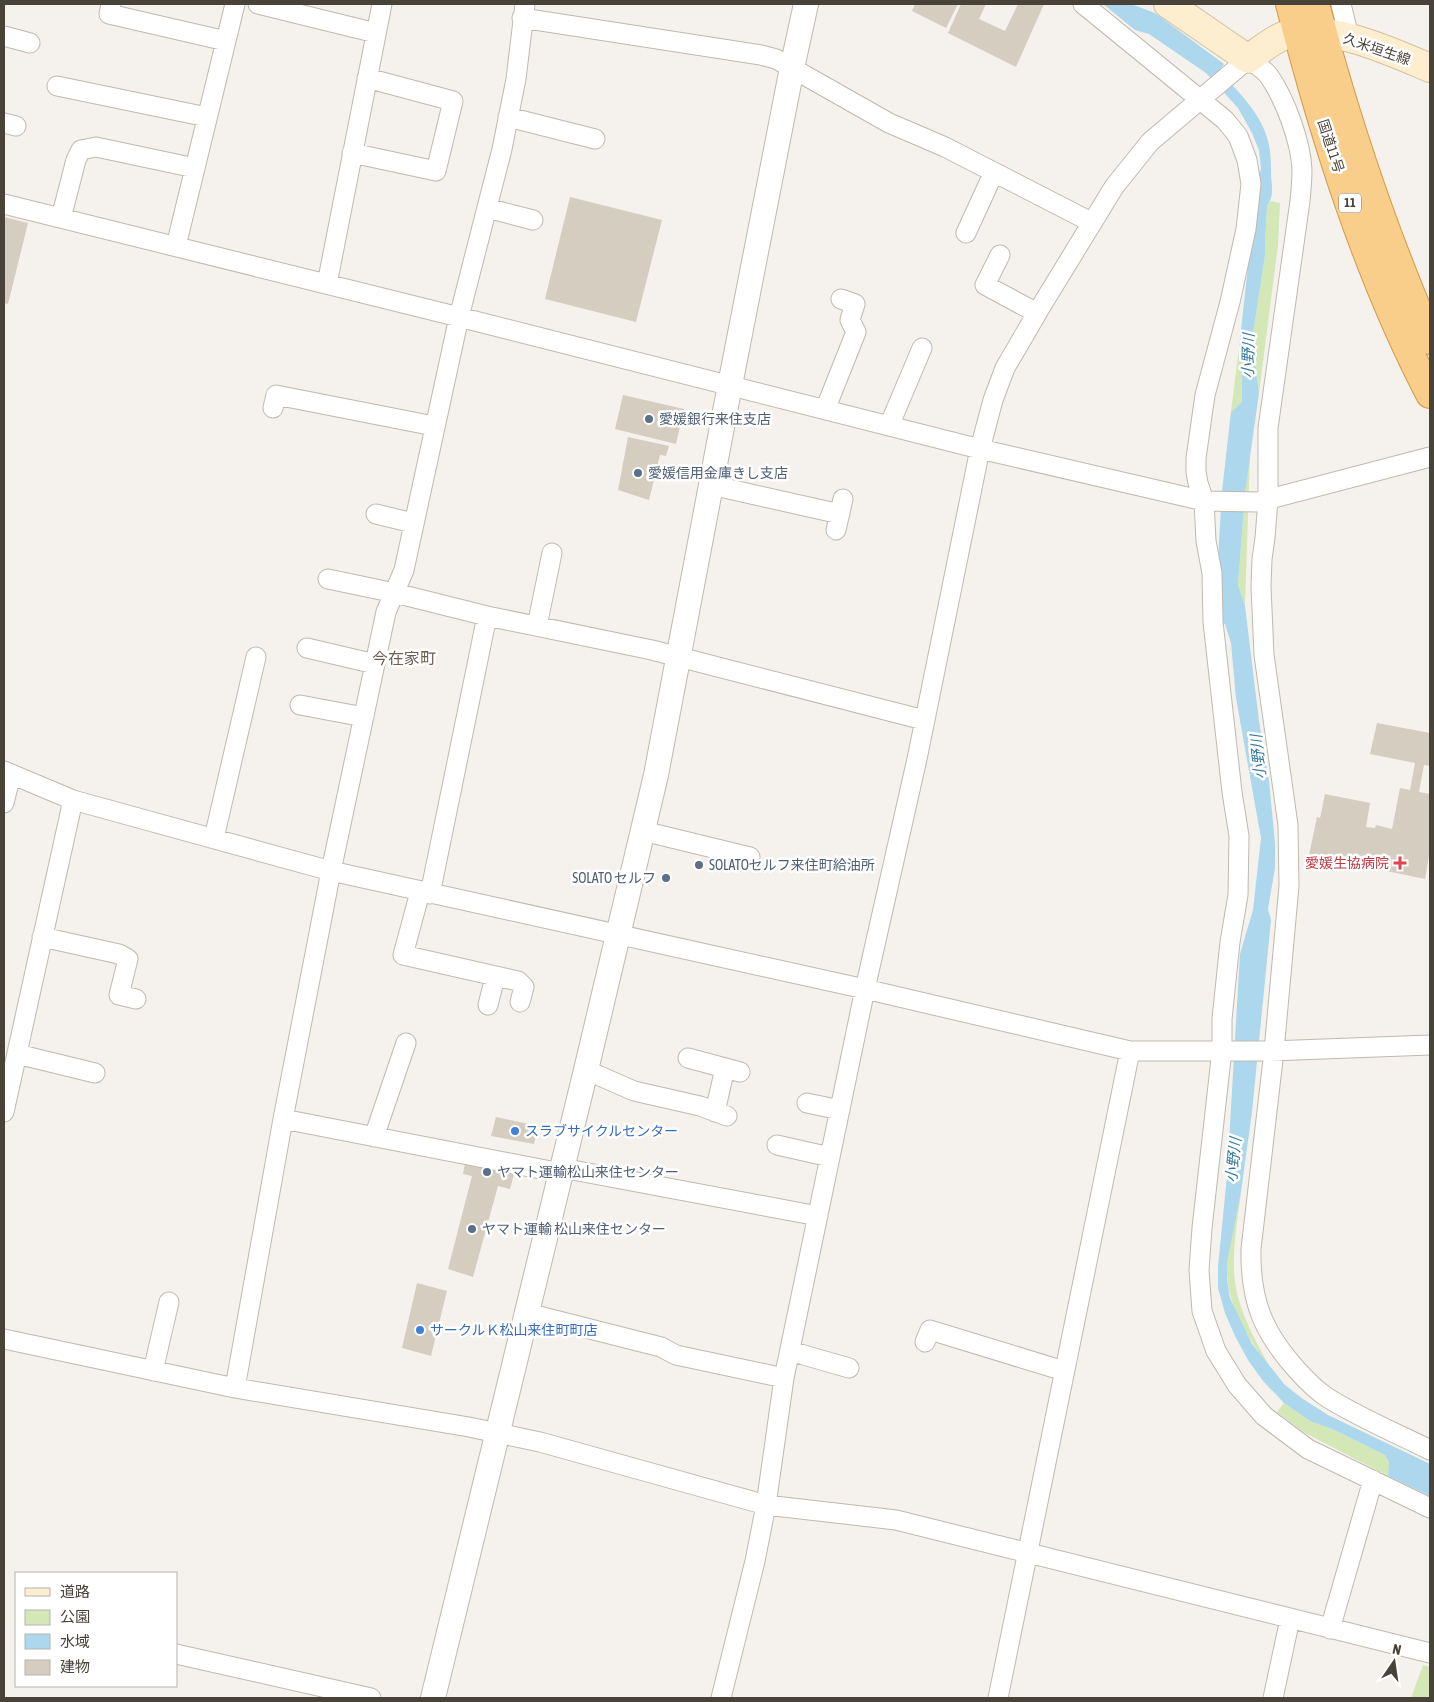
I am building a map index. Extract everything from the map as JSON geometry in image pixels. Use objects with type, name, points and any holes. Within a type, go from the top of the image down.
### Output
[{"type":"highway","name":"国道11号","points":[[1290,4],[1323,34],[1324,124],[1354,214],[1390,310],[1430,394]]},
{"type":"highway","name":"国道11号","points":[[1315,4],[1362,163],[1411,297],[1430,340]]},
{"type":"main road","points":[[1168,4],[1243,63],[1280,37],[1323,34]]},
{"type":"main road","name":"久米垣生線","points":[[1323,34],[1430,68]]},
{"type":"street","points":[[111,4],[109,14],[226,41]]},
{"type":"street","points":[[176,246],[235,4]]},
{"type":"street","points":[[258,4],[376,33]]},
{"type":"street","points":[[327,284],[382,4]]},
{"type":"street","points":[[433,1698],[562,1171],[656,775],[730,385],[806,4]]},
{"type":"street","points":[[1083,4],[1224,120],[1238,136],[1247,160],[1251,184],[1246,229],[1230,302],[1204,395],[1196,458],[1198,483],[1210,501],[1206,541],[1212,573],[1213,622],[1232,792],[1239,836],[1238,895],[1230,942],[1222,1019],[1225,1050],[1199,1270],[1202,1311],[1216,1351],[1237,1385],[1264,1416],[1308,1449],[1430,1508]]},
{"type":"street","points":[[1323,34],[1341,4]]},
{"type":"street","points":[[235,1388],[283,1119],[331,871],[386,612],[404,570],[459,317],[502,149],[516,79],[524,11],[776,59],[889,123],[945,147],[1091,222]]},
{"type":"street","points":[[4,36],[30,43]]},
{"type":"street","points":[[721,1698],[755,1561],[766,1506],[784,1378],[865,990],[917,759],[980,449],[993,400],[1005,368],[1091,222],[1114,187],[1150,142],[1243,63],[1261,67],[1269,76],[1283,101],[1297,141],[1302,169],[1300,201],[1268,428],[1263,501],[1265,538],[1261,587],[1264,655],[1288,825],[1288,886],[1250,1249],[1250,1273],[1254,1297],[1264,1324],[1280,1350],[1304,1378],[1326,1397],[1430,1450]]},
{"type":"street","points":[[352,153],[436,171],[453,101],[367,78]]},
{"type":"street","points":[[57,86],[208,117]]},
{"type":"street","points":[[508,117],[595,139]]},
{"type":"street","points":[[61,218],[76,160],[82,150],[96,147],[195,168]]},
{"type":"street","points":[[966,233],[994,172]]},
{"type":"street","points":[[4,204],[980,449],[1210,501],[1263,501],[1430,457]]},
{"type":"street","points":[[487,208],[533,220]]},
{"type":"street","points":[[1000,255],[986,284],[1037,314]]},
{"type":"street","points":[[825,410],[856,332],[850,320],[855,304],[841,299]]},
{"type":"street","points":[[889,426],[922,348]]},
{"type":"street","points":[[272,408],[276,395],[434,426]]},
{"type":"street","points":[[711,485],[840,514]]},
{"type":"street","points":[[376,514],[413,523]]},
{"type":"street","points":[[537,626],[552,554]]},
{"type":"street","points":[[328,579],[395,593],[487,616],[652,650],[924,720]]},
{"type":"street","points":[[487,616],[425,893],[403,955],[518,981],[524,987],[520,1002]]},
{"type":"street","points":[[307,648],[375,664]]},
{"type":"street","points":[[214,838],[254,700],[256,657]]},
{"type":"street","points":[[300,705],[364,717]]},
{"type":"street","points":[[4,803],[7,772],[73,800],[331,871],[1130,1051],[1271,1051],[1430,1045]]},
{"type":"street","points":[[5,1100],[17,1054],[73,800]]},
{"type":"street","points":[[643,831],[750,857]]},
{"type":"street","points":[[42,936],[119,954],[128,959],[119,995],[136,999]]},
{"type":"street","points":[[488,1005],[495,976]]},
{"type":"street","points":[[374,1137],[405,1043]]},
{"type":"street","points":[[998,1698],[1130,1051]]},
{"type":"street","points":[[17,1054],[95,1073]]},
{"type":"street","points":[[586,1070],[634,1091],[700,1106],[721,1114],[733,1070],[688,1058]]},
{"type":"street","points":[[807,1103],[840,1110]]},
{"type":"street","points":[[283,1119],[818,1216]]},
{"type":"street","points":[[777,1145],[830,1157]]},
{"type":"street","points":[[153,1371],[169,1302]]},
{"type":"street","points":[[527,1313],[661,1347],[676,1355],[784,1378]]},
{"type":"street","points":[[925,1342],[930,1330],[1064,1371]]},
{"type":"street","points":[[4,1339],[235,1388],[469,1427],[540,1442],[766,1506],[896,1520],[1430,1653]]},
{"type":"street","points":[[790,1351],[848,1368]]},
{"type":"street","points":[[1330,1628],[1373,1480]]},
{"type":"street","points":[[1273,1698],[1290,1619]]},
{"type":"street","points":[[178,1654],[371,1698]]},
{"type":"green space","points":[[1271,201],[1280,203],[1278,245],[1259,393],[1252,340],[1265,255],[1267,206]]},
{"type":"green space","points":[[1239,348],[1242,351],[1242,402],[1231,412]]},
{"type":"green space","points":[[1250,454],[1245,606],[1238,585]]},
{"type":"green space","points":[[1241,1192],[1234,1258],[1235,1284],[1244,1316],[1272,1371],[1240,1321],[1234,1307],[1227,1279],[1229,1247]]},
{"type":"green space","points":[[1284,1403],[1310,1421],[1332,1429],[1385,1455],[1389,1462],[1388,1476],[1305,1433],[1277,1412]]},
{"type":"green space","points":[[1423,1665],[1430,1667],[1430,1698],[1411,1698]]},
{"type":"water","name":"小野川","points":[[1103,4],[1131,4],[1155,13],[1224,64],[1219,71],[1256,114],[1266,134],[1270,153],[1272,191],[1271,199],[1267,206],[1265,255],[1252,340],[1259,393],[1245,493],[1238,585],[1245,606],[1259,721],[1269,781],[1275,843],[1275,868],[1268,909],[1271,920],[1252,1112],[1241,1192],[1227,1262],[1230,1298],[1252,1344],[1285,1385],[1328,1415],[1430,1464],[1430,1496],[1388,1476],[1389,1462],[1385,1455],[1332,1429],[1310,1421],[1284,1403],[1263,1381],[1248,1360],[1225,1313],[1218,1288],[1218,1267],[1227,1176],[1240,954],[1253,910],[1261,838],[1236,698],[1231,643],[1225,624],[1220,624],[1218,560],[1222,491],[1231,412],[1242,402],[1242,351],[1239,348],[1257,185],[1261,168],[1259,150],[1238,108],[1206,73],[1149,34],[1135,30]]},
{"type":"building","points":[[915,4],[958,4],[946,28],[912,11]]},
{"type":"building","points":[[961,4],[986,4],[979,19],[1005,31],[1018,4],[1044,4],[1016,67],[948,33]]},
{"type":"building","points":[[570,197],[662,220],[636,322],[545,299]]},
{"type":"building","points":[[4,217],[28,223],[8,304],[4,303]]},
{"type":"building","name":"愛媛銀行来住支店","points":[[623,395],[684,409],[676,444],[615,429]]},
{"type":"building","name":"愛媛信用金庫きし支店","points":[[628,437],[669,446],[666,456],[660,455],[649,500],[618,490]]},
{"type":"building","points":[[1377,723],[1430,733],[1430,766],[1424,765],[1419,792],[1430,794],[1430,850],[1425,879],[1309,855],[1317,817],[1320,818],[1325,794],[1370,803],[1366,827],[1375,828],[1376,825],[1392,829],[1400,788],[1410,790],[1415,763],[1370,754]]},
{"type":"building","name":"スラブサイクルセンター","points":[[496,1117],[538,1126],[534,1144],[491,1136]]},
{"type":"building","name":"ヤマト運輸 松山来住センター","points":[[465,1163],[514,1174],[510,1189],[498,1186],[473,1277],[448,1269],[472,1176],[463,1174]]},
{"type":"building","points":[[417,1283],[447,1291],[431,1356],[402,1348]]},
{"type":"place","name":"愛媛銀行来住支店","points":[[649,419]]},
{"type":"place","name":"愛媛信用金庫きし支店","points":[[638,473]]},
{"type":"place","name":"愛媛生協病院","points":[[1400,863]]},
{"type":"place","name":"SOLATOセルフ来住町給油所","points":[[699,865]]},
{"type":"place","name":"SOLATO セルフ","points":[[666,878]]},
{"type":"place","name":"スラブサイクルセンター","points":[[515,1131]]},
{"type":"place","name":"ヤマト運輸松山来住センター","points":[[487,1172]]},
{"type":"place","name":"ヤマト運輸 松山来住センター","points":[[472,1229]]},
{"type":"place","name":"サークルＫ松山来住町町店","points":[[420,1330]]},
{"type":"district","name":"今在家町","points":[[404,658]]}]
